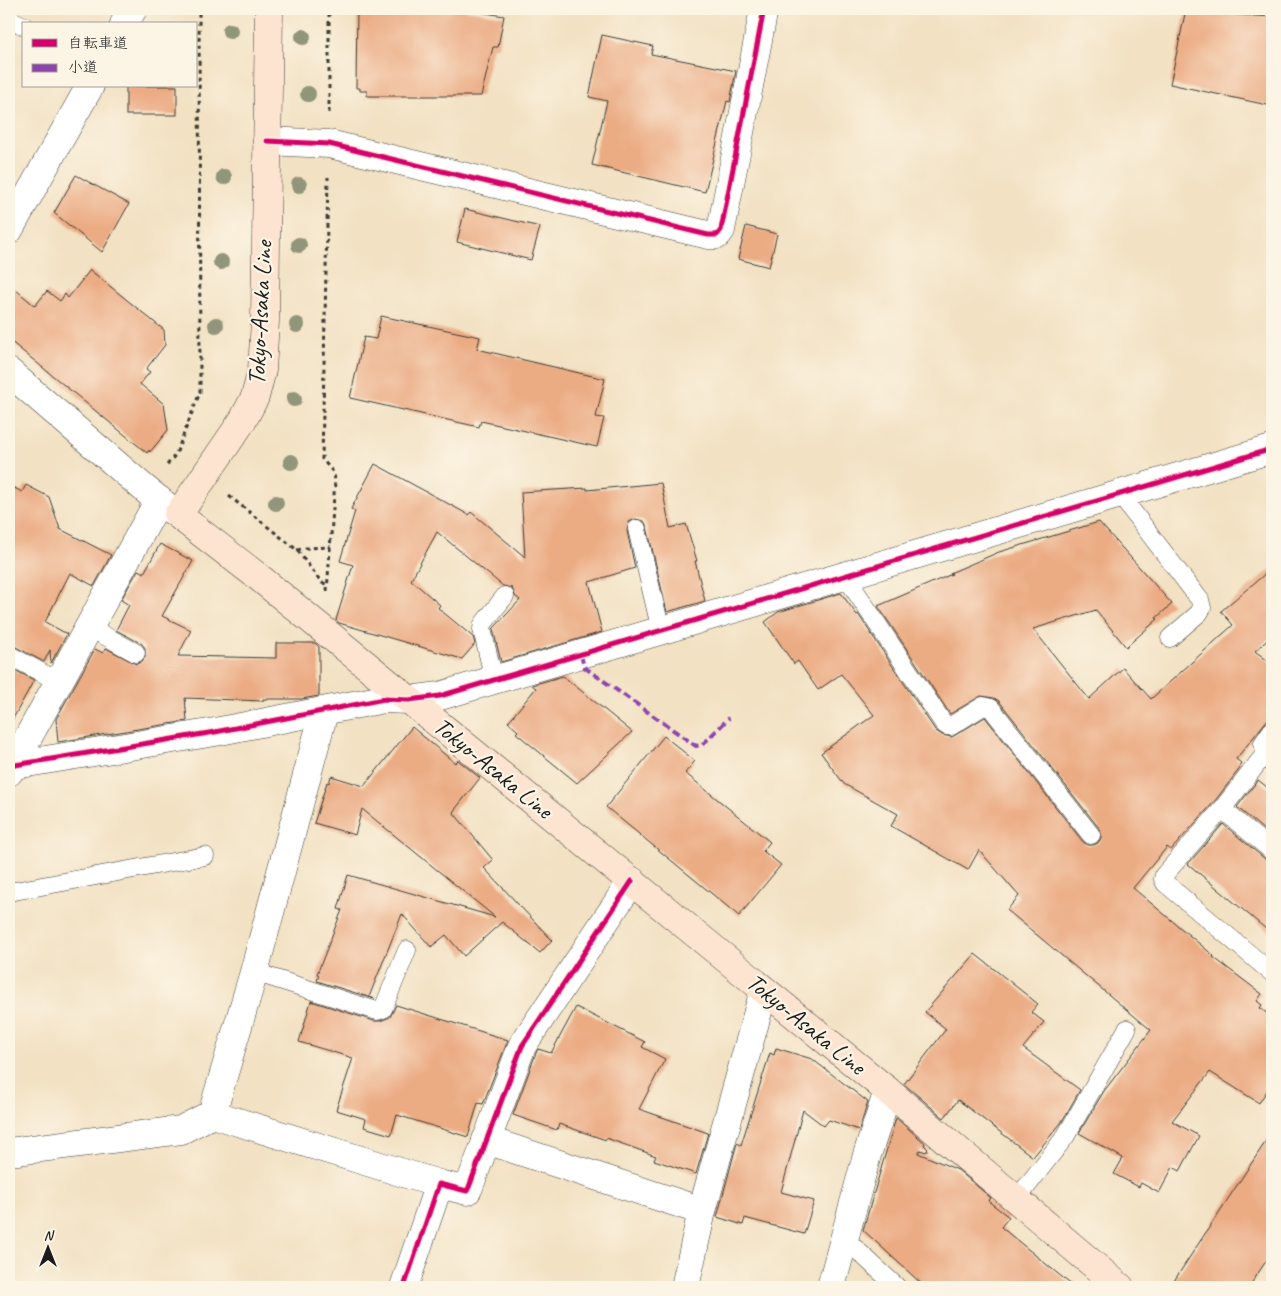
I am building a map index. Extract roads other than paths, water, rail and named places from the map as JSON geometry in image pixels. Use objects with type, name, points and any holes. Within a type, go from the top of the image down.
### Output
[{"type":"main road","name":"Tokyo-Asaka Line","points":[[269,9],[265,321],[262,370],[255,397],[243,420],[205,477],[161,502],[632,881],[1018,1199],[1120,1287]]},
{"type":"street","points":[[125,22],[133,9]]},
{"type":"street","points":[[266,141],[329,144],[708,236],[717,235],[721,230],[764,9]]},
{"type":"street","points":[[9,230],[89,88]]},
{"type":"street","points":[[9,372],[161,502],[10,768]]},
{"type":"street","points":[[10,768],[324,712],[384,699],[409,700],[440,696],[1271,452]]},
{"type":"street","points":[[212,1114],[254,972],[324,712]]},
{"type":"street","points":[[9,1152],[181,1130],[212,1114],[467,1191],[522,1046],[632,881]]},
{"type":"street","points":[[685,1287],[702,1211],[764,990]]},
{"type":"street","points":[[831,1287],[867,1155],[888,1091]]},
{"type":"street","points":[[486,1140],[702,1211]]},
{"type":"street","points":[[404,1287],[439,1184]]},
{"type":"lane","points":[[9,19],[22,25]]},
{"type":"lane","points":[[1120,495],[1200,600],[1202,608],[1199,613],[1170,638]]},
{"type":"lane","points":[[637,529],[662,632]]},
{"type":"lane","points":[[846,577],[944,724],[951,726],[983,706],[991,708],[1092,835]]},
{"type":"lane","points":[[494,680],[482,629],[483,624],[506,596]]},
{"type":"lane","points":[[89,628],[136,653]]},
{"type":"lane","points":[[9,655],[59,682]]},
{"type":"lane","points":[[1272,730],[1263,743],[1264,747],[1270,752],[1164,875],[1163,879],[1165,883],[1272,973]]},
{"type":"lane","points":[[1222,808],[1272,851]]},
{"type":"lane","points":[[9,892],[205,856]]},
{"type":"lane","points":[[254,972],[377,1012],[383,1009],[407,950]]},
{"type":"lane","points":[[1018,1199],[1065,1137],[1127,1029]]},
{"type":"lane","points":[[845,1238],[897,1287]]}]
